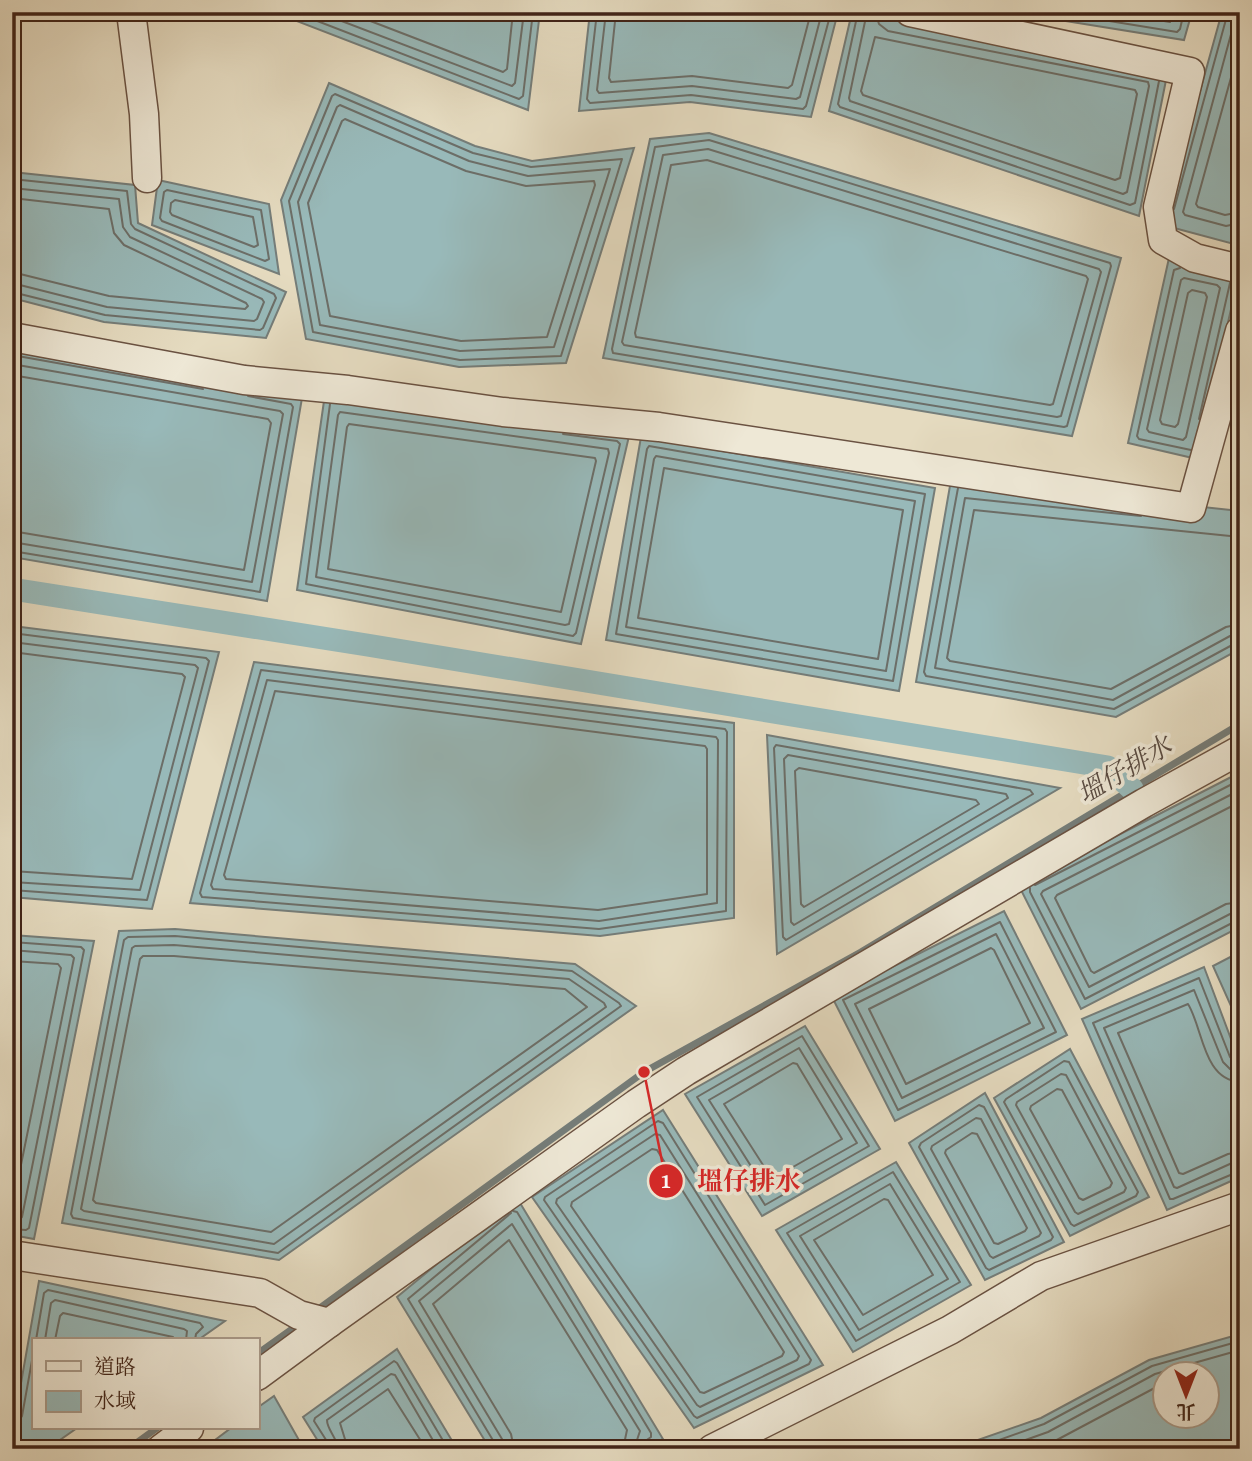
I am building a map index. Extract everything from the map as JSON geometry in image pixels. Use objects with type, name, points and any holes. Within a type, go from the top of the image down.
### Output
[{"type":"street","points":[[131,12],[144,114],[147,178]]},
{"type":"street","points":[[910,12],[1190,72],[1158,207],[1163,240],[1195,258],[1240,268]]},
{"type":"street","points":[[12,337],[244,380],[659,428],[1191,508],[1240,331]]},
{"type":"street","points":[[259,1375],[329,1322],[686,1071],[1132,810],[1240,750]]},
{"type":"street","points":[[712,1449],[950,1330],[1041,1276],[1240,1206]]},
{"type":"street","points":[[12,1255],[260,1293],[299,1315],[329,1322]]},
{"type":"street","points":[[161,1449],[186,1430]]},
{"type":"water","points":[[282,12],[540,12],[528,110],[281,15]]},
{"type":"water","points":[[590,12],[838,12],[811,117],[690,102],[579,111]]},
{"type":"water","points":[[852,12],[875,12],[1168,70],[1139,216],[829,111]]},
{"type":"water","points":[[1010,12],[1192,12],[1184,40]]},
{"type":"water","points":[[1222,12],[1240,12],[1240,237],[1230,243],[1163,225]]},
{"type":"water","points":[[329,83],[475,146],[532,161],[634,148],[566,363],[459,367],[306,339],[281,200]]},
{"type":"water","points":[[709,133],[1121,258],[1072,436],[603,358],[650,139]]},
{"type":"water","points":[[12,172],[135,185],[138,223],[286,292],[266,338],[104,322],[12,298]]},
{"type":"water","points":[[158,180],[269,204],[279,274],[152,225]]},
{"type":"water","points":[[1169,258],[1239,274],[1197,459],[1128,443]]},
{"type":"water","points":[[12,348],[302,398],[267,601],[12,557]]},
{"type":"water","points":[[325,394],[629,436],[581,644],[297,590]]},
{"type":"water","points":[[641,437],[935,488],[899,691],[606,640]]},
{"type":"water","points":[[951,480],[1240,511],[1240,649],[1116,717],[916,682]]},
{"type":"water","points":[[13,626],[219,652],[152,909],[12,897]]},
{"type":"water","points":[[254,662],[734,723],[734,918],[600,936],[190,903]]},
{"type":"water","points":[[767,735],[1060,788],[777,954]]},
{"type":"water","points":[[1239,773],[1240,927],[1081,1009],[1019,886]]},
{"type":"water","points":[[1004,911],[1067,1035],[895,1121],[832,997]]},
{"type":"water","points":[[175,929],[575,964],[636,1006],[279,1260],[62,1223],[119,931]]},
{"type":"water","points":[[12,935],[94,941],[34,1239],[12,1235]]},
{"type":"water","points":[[1240,952],[1240,1026],[1213,966]]},
{"type":"water","points":[[1204,967],[1240,1063],[1240,1177],[1167,1210],[1082,1019]]},
{"type":"water","points":[[805,1026],[880,1149],[762,1216],[685,1094]]},
{"type":"water","points":[[1070,1049],[1149,1197],[1070,1236],[994,1098]]},
{"type":"water","points":[[985,1093],[1064,1242],[985,1280],[909,1143]]},
{"type":"water","points":[[663,1110],[823,1365],[694,1428],[532,1197]]},
{"type":"water","points":[[896,1162],[971,1285],[853,1352],[776,1230]]},
{"type":"water","points":[[517,1198],[663,1439],[644,1449],[490,1449],[397,1297]]},
{"type":"water","points":[[39,1281],[225,1321],[201,1338],[32,1338],[32,1430],[74,1430],[47,1449],[12,1449],[12,1434]]},
{"type":"water","points":[[1240,1334],[1240,1449],[952,1449],[1041,1418],[1149,1360]]},
{"type":"water","points":[[397,1349],[457,1449],[323,1449],[303,1417]]},
{"type":"water","points":[[274,1396],[304,1449],[203,1449],[228,1430],[259,1430],[259,1407]]},
{"type":"waterway","points":[[12,589],[1108,767],[1132,789]]},
{"type":"waterway","name":"塭仔排水","points":[[317,1310],[644,1072],[861,952],[1240,724]]},
{"type":"waterway","name":"塭仔排水","points":[[259,1353],[299,1324]]},
{"type":"waterway","name":"塭仔排水","points":[[128,1449],[154,1430]]},
{"type":"place","name":"塭仔排水","points":[[644,1072]]}]
